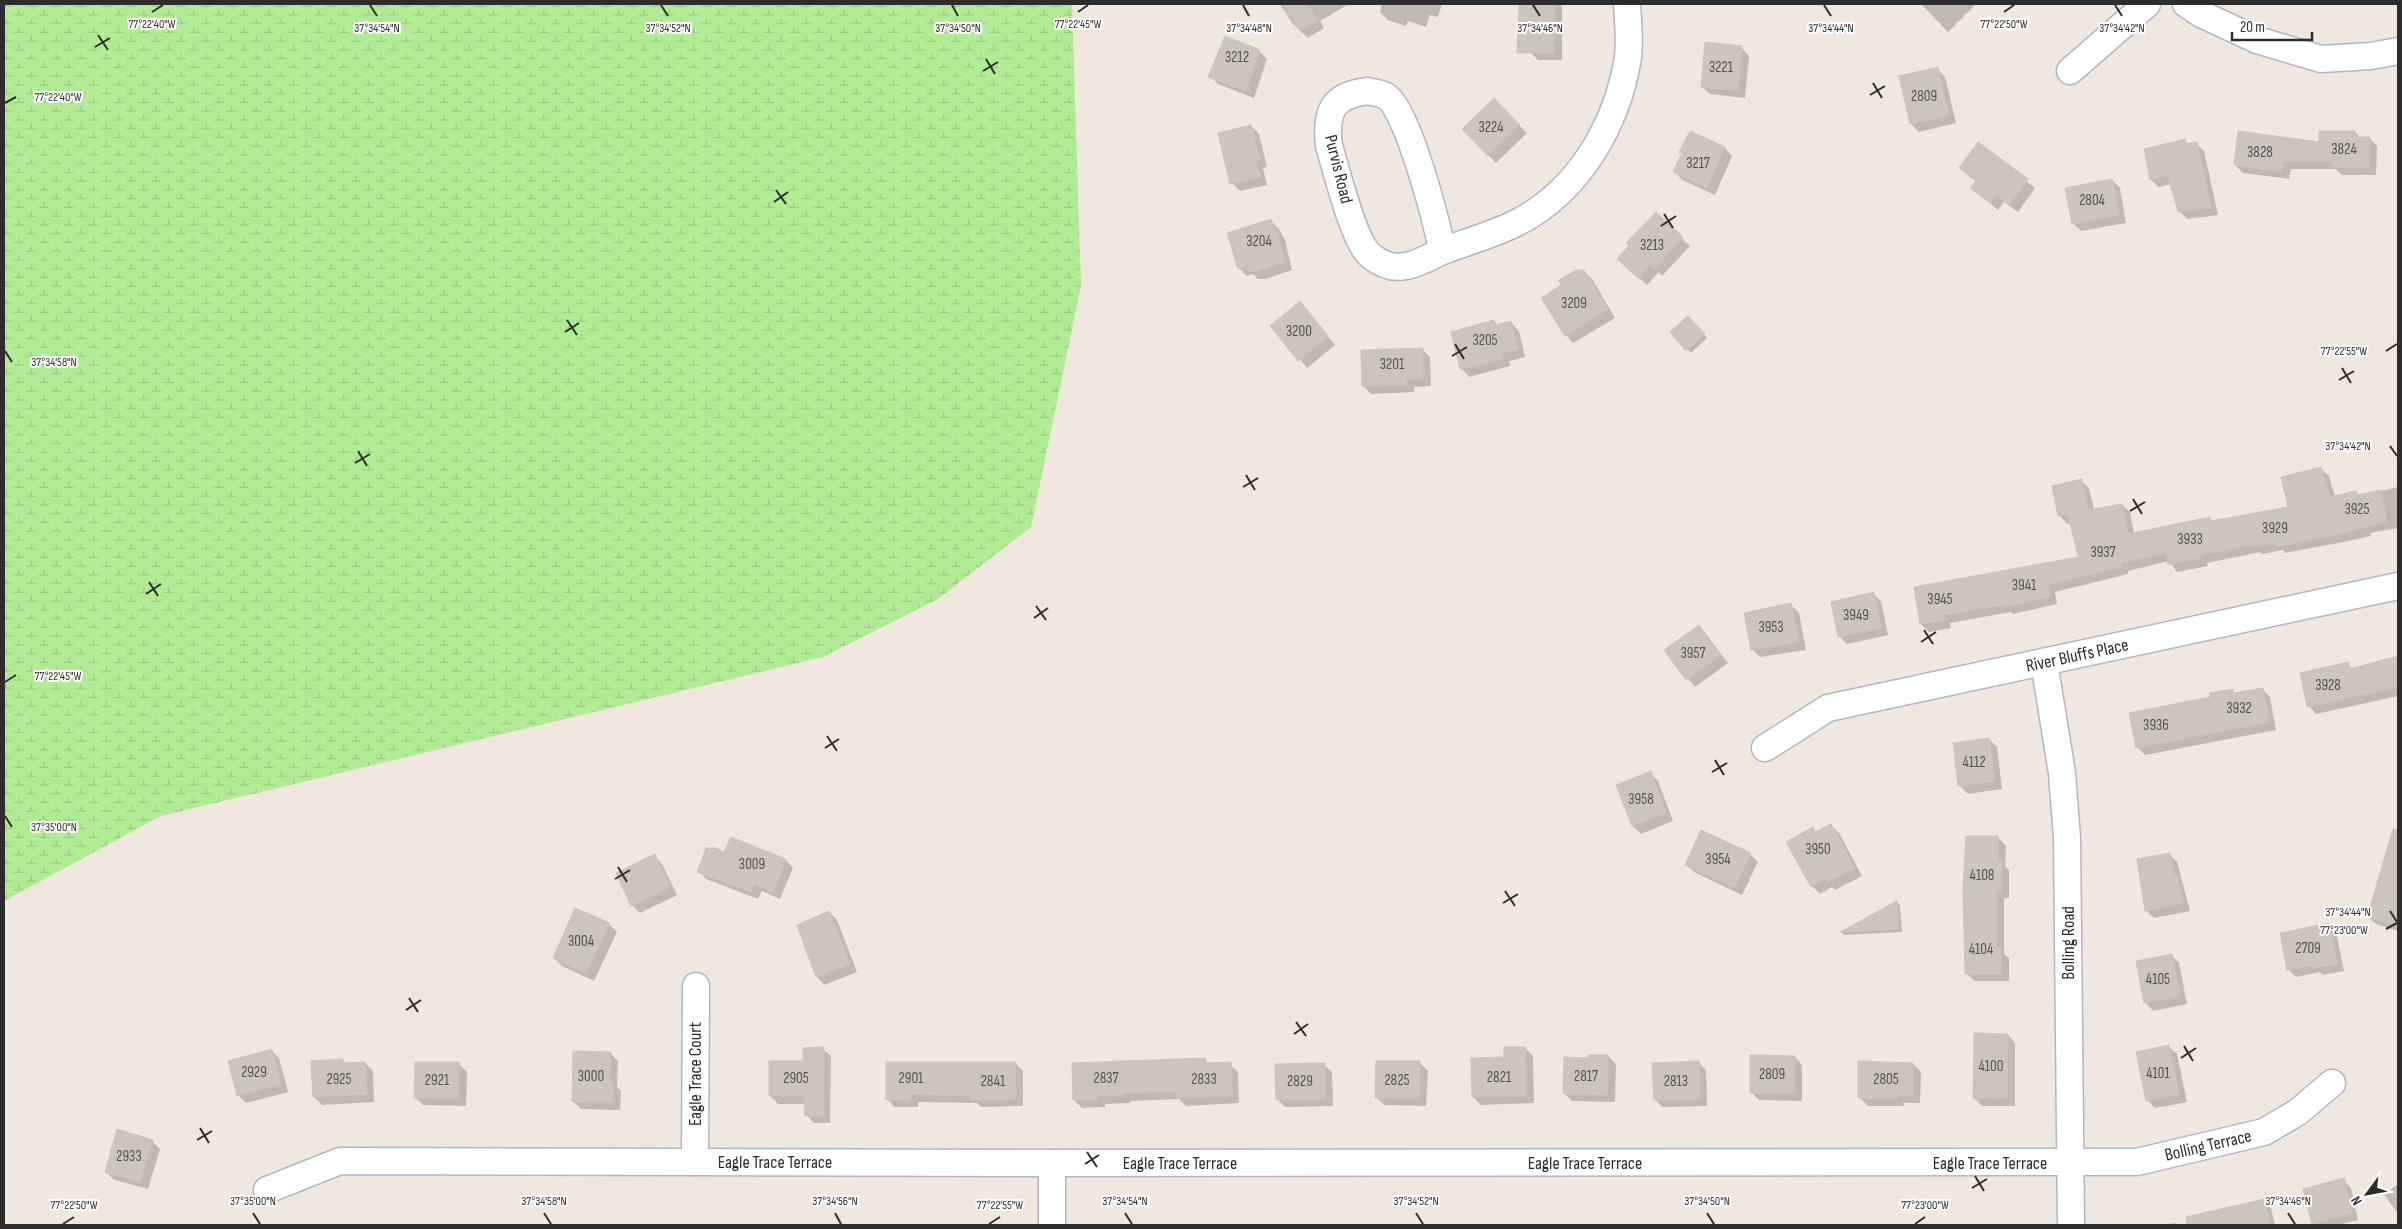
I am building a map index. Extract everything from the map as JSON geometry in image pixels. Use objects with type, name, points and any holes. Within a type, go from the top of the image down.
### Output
[{"type":"street","name":"Purvis Road","points":[[1442,251],[1437,224],[1400,112],[1386,96],[1368,91],[1357,92],[1340,99],[1334,104],[1330,115],[1329,146],[1357,234],[1367,252],[1377,260],[1391,266],[1411,265],[1442,251],[1511,226],[1542,207],[1571,181],[1596,150],[1617,104],[1628,56],[1627,4]]},
{"type":"street","points":[[2070,71],[2147,4]]},
{"type":"street","points":[[2186,4],[2201,14],[2257,40],[2321,59],[2371,56],[2398,51]]},
{"type":"street","name":"River Bluffs Place","points":[[1765,748],[1828,708],[2398,586]]},
{"type":"street","name":"Bolling Road","points":[[2044,662],[2062,772],[2067,838],[2070,1225]]},
{"type":"street","name":"Eagle Trace Court","points":[[695,1162],[696,986]]},
{"type":"street","name":"Bolling Terrace","points":[[2070,1163],[2137,1162],[2264,1132],[2298,1112],[2332,1084]]},
{"type":"street","name":"Eagle Trace Terrace","points":[[266,1190],[340,1161],[2070,1163]]},
{"type":"street","points":[[1052,1163],[1052,1225]]},
{"type":"green space","points":[[4,4],[1072,4],[1081,286],[1031,527],[938,599],[823,657],[161,816],[4,901]]},
{"type":"building","points":[[1283,4],[1307,4],[1318,20],[1300,31]]},
{"type":"building","points":[[1519,4],[1555,4],[1554,53],[1517,53]]},
{"type":"building","points":[[1225,36],[1260,50],[1246,91],[1208,77]]},
{"type":"building","points":[[1705,42],[1742,46],[1738,91],[1701,87]]},
{"type":"building","points":[[1938,67],[1949,116],[1910,124],[1899,76]]},
{"type":"building","points":[[1494,98],[1520,125],[1488,156],[1462,129]]},
{"type":"building","points":[[1251,125],[1260,160],[1256,161],[1260,177],[1230,184],[1218,133]]},
{"type":"building","points":[[1690,131],[1725,147],[1707,188],[1673,172],[1682,153],[1679,152]]},
{"type":"building","points":[[2238,131],[2319,142],[2319,131],[2355,131],[2355,137],[2370,137],[2369,168],[2333,167],[2332,161],[2283,161],[2282,172],[2234,165]]},
{"type":"building","points":[[2185,139],[2186,144],[2197,142],[2211,208],[2178,212],[2168,176],[2150,180],[2144,149]]},
{"type":"building","points":[[1978,142],[2028,179],[2009,205],[1996,195],[1990,203],[1970,188],[1976,181],[1959,168]]},
{"type":"building","points":[[2112,179],[2119,215],[2072,224],[2065,188]]},
{"type":"building","points":[[1656,212],[1683,237],[1654,269],[1650,265],[1639,279],[1617,259],[1629,246],[1626,243]]},
{"type":"building","points":[[1271,219],[1275,232],[1277,231],[1285,262],[1257,271],[1248,271],[1247,266],[1238,269],[1227,233]]},
{"type":"building","points":[[1576,270],[1584,270],[1608,309],[1565,336],[1541,298],[1561,285],[1559,280]]},
{"type":"building","points":[[1300,301],[1328,336],[1298,361],[1270,326]]},
{"type":"building","points":[[1688,316],[1705,334],[1686,351],[1670,332]]},
{"type":"building","points":[[1494,320],[1496,325],[1511,321],[1518,349],[1502,353],[1503,359],[1460,369],[1451,332]]},
{"type":"building","points":[[1423,348],[1423,379],[1406,379],[1407,385],[1362,386],[1361,350]]},
{"type":"building","points":[[2321,467],[2330,497],[2356,491],[2357,495],[2380,490],[2387,521],[2336,535],[2276,546],[2276,543],[2253,547],[2252,545],[2200,555],[2201,558],[2168,565],[2166,553],[2121,563],[2122,567],[2048,585],[2050,597],[2004,607],[2003,605],[1943,615],[1944,620],[1920,624],[1914,587],[2078,557],[2068,514],[2058,516],[2052,486],[2082,479],[2088,510],[2122,504],[2128,534],[2210,517],[2211,521],[2288,507],[2281,477]]},
{"type":"building","points":[[1874,592],[1881,628],[1838,637],[1831,602]]},
{"type":"building","points":[[1791,603],[1799,642],[1751,650],[1744,613]]},
{"type":"building","points":[[1699,625],[1721,655],[1686,680],[1664,650]]},
{"type":"building","points":[[2398,656],[2398,687],[2307,707],[2300,673],[2348,662],[2350,669]]},
{"type":"building","points":[[2263,688],[2269,722],[2136,748],[2129,713],[2210,697],[2210,693],[2233,689],[2233,693]]},
{"type":"building","points":[[1989,738],[1995,781],[1958,786],[1953,743]]},
{"type":"building","points":[[1651,771],[1666,813],[1632,826],[1616,785]]},
{"type":"building","points":[[1831,824],[1855,868],[1827,883],[1824,879],[1811,887],[1786,842],[1813,827],[1815,832]]},
{"type":"building","points":[[2393,829],[2398,830],[2398,926],[2367,917]]},
{"type":"building","points":[[1701,830],[1751,853],[1734,888],[1685,865]]},
{"type":"building","points":[[1966,836],[1998,836],[1998,861],[2002,861],[2001,891],[1996,891],[1997,949],[2001,949],[2001,974],[1965,974],[1963,889]]},
{"type":"building","points":[[731,837],[786,859],[773,892],[754,884],[751,892],[697,872],[706,848],[716,848],[724,852]]},
{"type":"building","points":[[2170,853],[2174,875],[2177,875],[2183,903],[2145,911],[2137,859]]},
{"type":"building","points":[[655,854],[670,887],[631,906],[616,873]]},
{"type":"building","points":[[1897,901],[1899,929],[1840,932]]},
{"type":"building","points":[[575,908],[610,923],[586,974],[553,958]]},
{"type":"building","points":[[829,911],[850,964],[816,977],[797,925]]},
{"type":"building","points":[[2329,923],[2337,964],[2314,968],[2313,965],[2287,970],[2280,933]]},
{"type":"building","points":[[2172,954],[2180,996],[2144,1003],[2136,961]]},
{"type":"building","points":[[1974,1033],[2008,1034],[2007,1099],[1973,1098]]},
{"type":"building","points":[[2169,1045],[2179,1094],[2146,1101],[2136,1052]]},
{"type":"building","points":[[824,1047],[823,1116],[805,1116],[804,1096],[769,1096],[769,1061],[803,1061],[803,1048]]},
{"type":"building","points":[[1504,1047],[1525,1047],[1526,1096],[1472,1097],[1471,1058],[1504,1057]]},
{"type":"building","points":[[272,1049],[281,1084],[237,1096],[228,1061]]},
{"type":"building","points":[[573,1051],[611,1052],[610,1082],[613,1082],[613,1102],[572,1101]]},
{"type":"building","points":[[1588,1055],[1608,1055],[1607,1095],[1563,1094],[1564,1057],[1588,1058]]},
{"type":"building","points":[[1750,1055],[1795,1056],[1795,1093],[1750,1093]]},
{"type":"building","points":[[1205,1058],[1206,1063],[1231,1062],[1232,1096],[1177,1098],[1177,1091],[1122,1093],[1122,1095],[1098,1096],[1098,1100],[1073,1100],[1072,1063]]},
{"type":"building","points":[[343,1059],[343,1063],[365,1062],[367,1094],[313,1097],[311,1061]]},
{"type":"building","points":[[1376,1061],[1420,1061],[1419,1099],[1375,1098]]},
{"type":"building","points":[[1699,1061],[1700,1099],[1654,1100],[1652,1063]]},
{"type":"building","points":[[1858,1061],[1913,1063],[1913,1096],[1896,1096],[1896,1099],[1858,1098]]},
{"type":"building","points":[[415,1062],[459,1062],[459,1099],[414,1098]]},
{"type":"building","points":[[886,1062],[1015,1062],[1016,1099],[971,1100],[971,1096],[911,1094],[910,1100],[886,1100]]},
{"type":"building","points":[[1325,1063],[1325,1099],[1276,1100],[1275,1064]]},
{"type":"building","points":[[117,1129],[153,1140],[140,1182],[105,1172]]},
{"type":"building","points":[[2344,1178],[2353,1213],[2312,1224],[2303,1189]]},
{"type":"building","points":[[2264,1199],[2270,1225],[2187,1225],[2186,1217]]}]
